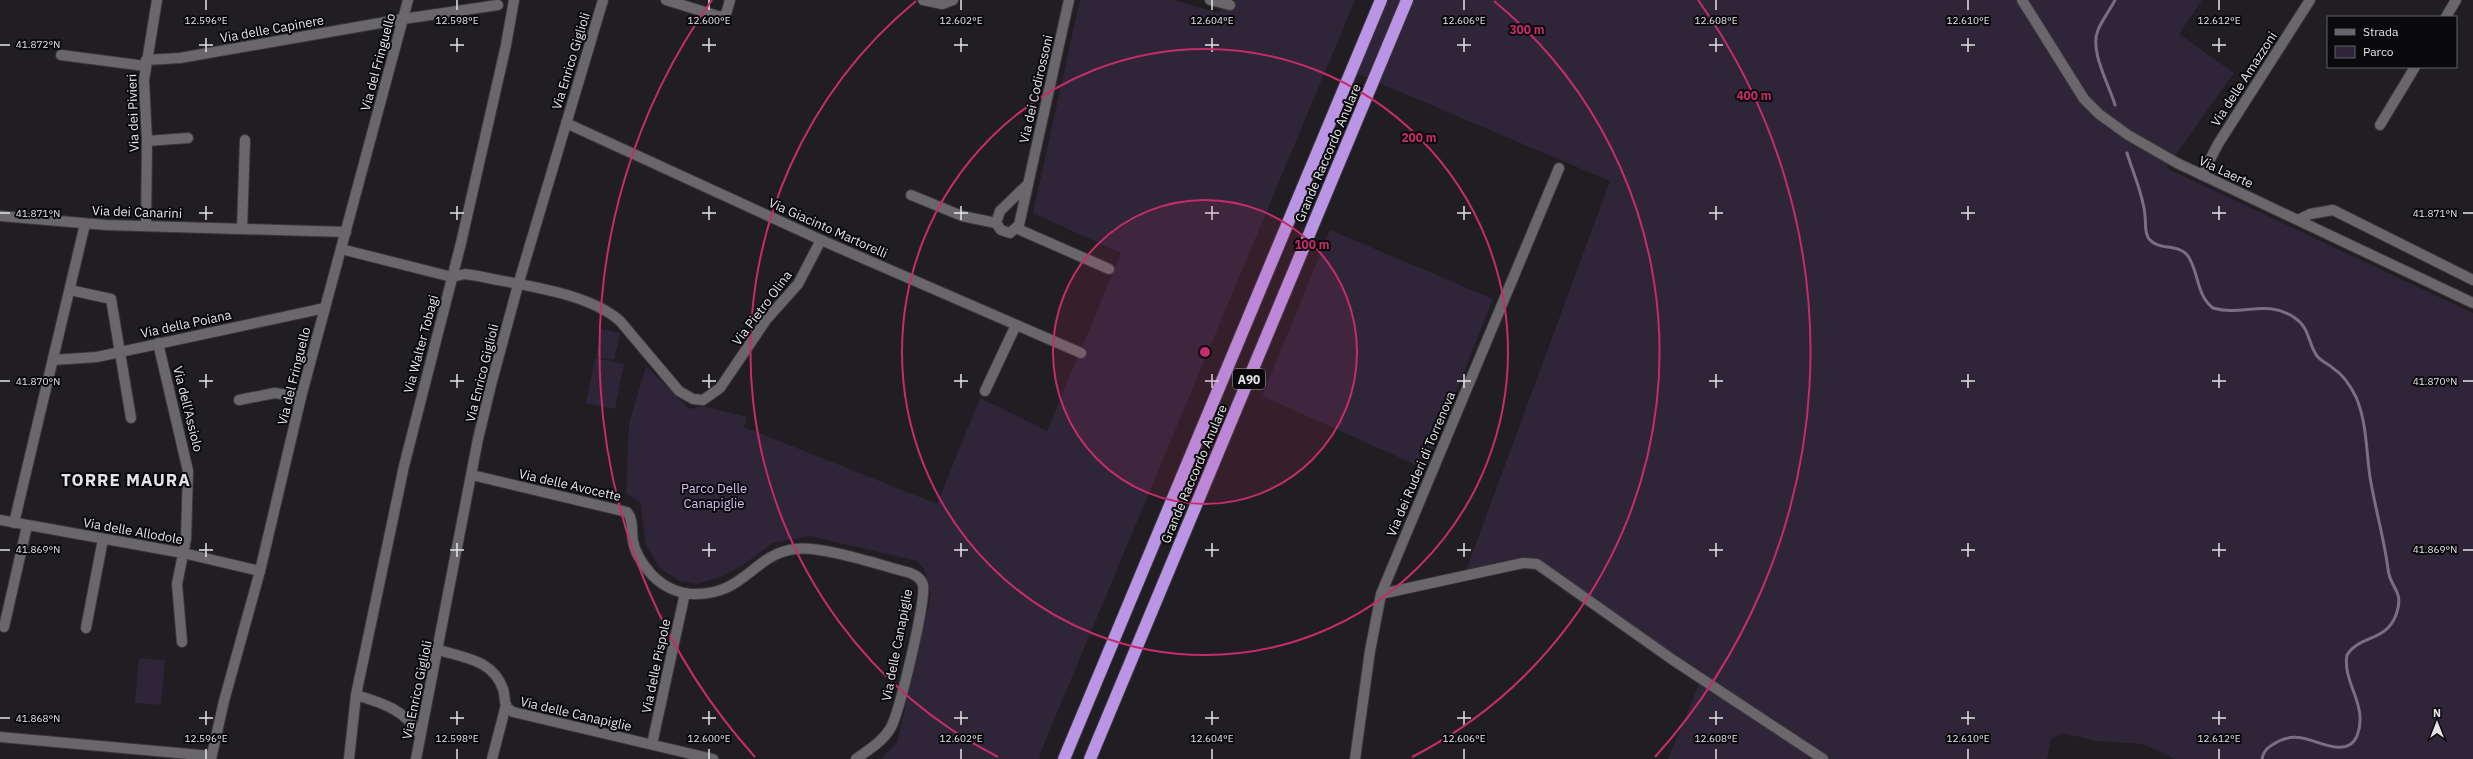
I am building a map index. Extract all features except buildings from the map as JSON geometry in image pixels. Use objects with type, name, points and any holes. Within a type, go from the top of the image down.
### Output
[{"type":"highway","name":"Grande Raccordo Anulare","points":[[1064,759],[1381,0]]},
{"type":"highway","name":"Grande Raccordo Anulare","points":[[1090,759],[1407,0]]},
{"type":"street","name":"Via dei Pivieri","points":[[146,226],[147,141],[144,104],[145,63],[157,0]]},
{"type":"street","name":"Via del Fringuello","points":[[211,757],[224,702],[260,571],[301,397],[408,0]]},
{"type":"street","name":"Via Walter Tobagi","points":[[349,759],[356,695],[404,466],[452,277],[506,45],[514,0]]},
{"type":"street","name":"Via Enrico Giglioli","points":[[416,759],[439,650],[486,404],[518,285],[603,0]]},
{"type":"street","points":[[666,0],[721,17],[726,14],[730,0]]},
{"type":"street","points":[[923,0],[948,4],[953,0]]},
{"type":"street","name":"Via dei Codirossoni","points":[[1018,229],[1069,0]]},
{"type":"street","points":[[1210,0],[1230,5]]},
{"type":"street","name":"Via Laerte","points":[[2022,0],[2071,81],[2091,107],[2128,135],[2202,175],[2473,303]]},
{"type":"street","name":"Via delle Amazzoni","points":[[2202,175],[2218,144],[2310,0]]},
{"type":"street","points":[[2447,16],[2456,0]]},
{"type":"street","name":"Via delle Capinere","points":[[60,55],[145,63],[403,19],[498,5]]},
{"type":"street","points":[[2380,125],[2414,68]]},
{"type":"street","name":"Via Giacinto Martorelli","points":[[566,123],[821,240],[1016,324],[1081,354]]},
{"type":"street","points":[[147,141],[188,138]]},
{"type":"street","points":[[242,229],[245,140]]},
{"type":"street","name":"Via dei Ruderi di Torrenova","points":[[1355,759],[1370,651],[1381,594],[1558,168]]},
{"type":"street","points":[[1028,184],[1000,211],[996,222],[999,229],[1007,233],[1018,229],[1109,269]]},
{"type":"street","points":[[911,195],[962,216],[996,222]]},
{"type":"street","points":[[2298,220],[2310,214],[2333,210],[2473,280]]},
{"type":"street","name":"Via dei Canarini","points":[[0,216],[85,224],[346,232]]},
{"type":"street","points":[[14,523],[85,224]]},
{"type":"street","name":"Via Pietro Olina","points":[[518,285],[573,297],[610,313],[627,328],[679,391],[688,397],[699,400],[708,399],[727,379],[766,320],[800,281],[821,240]]},
{"type":"street","points":[[341,249],[452,277],[469,274],[518,285]]},
{"type":"street","points":[[70,290],[110,298],[118,352],[131,418]]},
{"type":"street","name":"Via della Poiana","points":[[53,360],[80,359],[118,352],[325,308]]},
{"type":"street","points":[[985,391],[1016,324]]},
{"type":"street","name":"Via dell'Assiolo","points":[[158,343],[188,467],[187,530],[177,591],[182,642]]},
{"type":"street","points":[[239,400],[275,393],[301,397]]},
{"type":"street","name":"Via delle Avocette","points":[[472,474],[627,512],[631,518],[634,548],[640,560],[662,583],[685,593]]},
{"type":"street","name":"Via delle Allodole","points":[[0,520],[183,553],[260,571]]},
{"type":"street","points":[[4,627],[27,526]]},
{"type":"street","points":[[86,628],[103,539]]},
{"type":"street","name":"Via delle Canapiglie","points":[[685,593],[706,594],[722,591],[737,584],[774,556],[799,548],[822,551],[907,572],[918,577],[922,584],[922,593],[913,645],[896,715],[888,732],[856,759]]},
{"type":"street","points":[[1381,594],[1523,563],[1537,564],[1673,660],[1823,759]]},
{"type":"street","name":"Via delle Pispole","points":[[652,744],[685,593]]},
{"type":"street","name":"Via delle Canapiglie","points":[[439,650],[482,663],[490,668],[503,688],[506,705],[513,712],[713,759]]},
{"type":"street","points":[[356,695],[398,710],[411,722],[420,736]]},
{"type":"street","points":[[492,759],[506,705]]},
{"type":"street","points":[[0,737],[211,757]]},
{"type":"green space","name":"Parco Delle Canapiglie","points":[[1080,0],[1173,0],[1219,13],[1225,0],[1355,0],[1039,756],[1041,759],[881,759],[897,743],[931,595],[924,569],[917,561],[810,536],[773,543],[743,565],[723,576],[697,584],[679,581],[660,568],[646,545],[640,502],[626,494],[629,424],[646,366],[689,409],[702,406],[747,417],[744,427],[937,504],[980,398],[1047,431],[1121,253],[1033,213]]},
{"type":"green space","points":[[1381,0],[2202,0],[2179,34],[2234,73],[2166,168],[2473,313],[2473,759],[2175,759],[2143,744],[2097,741],[2062,733],[2051,739],[2047,759],[1668,759],[1701,679],[1534,563],[1464,576],[1610,181],[1351,71]]},
{"type":"green space","points":[[1330,230],[1493,299],[1425,469],[1262,396]]},
{"type":"green space","points":[[601,329],[620,333],[614,360],[596,357]]},
{"type":"green space","points":[[595,358],[624,364],[615,409],[586,403]]},
{"type":"green space","points":[[139,658],[165,660],[161,705],[135,703]]},
{"type":"waterway","points":[[2115,0],[2098,30],[2096,48],[2101,68],[2115,105]]},
{"type":"waterway","points":[[2127,153],[2144,207],[2147,236],[2153,243],[2174,248],[2184,252],[2188,256],[2192,262],[2203,297],[2207,303],[2213,308],[2234,311],[2264,308],[2274,309],[2295,318],[2304,326],[2317,356],[2341,374],[2356,397],[2360,407],[2366,437],[2370,477],[2389,576],[2399,600],[2396,615],[2392,624],[2386,630],[2358,644],[2347,655],[2346,665],[2348,675],[2360,714],[2360,725],[2357,736],[2352,743],[2339,747],[2298,737],[2287,738],[2270,746],[2264,752],[2262,759]]},
{"type":"district","name":"TORRE MAURA","points":[[126,480]]}]
